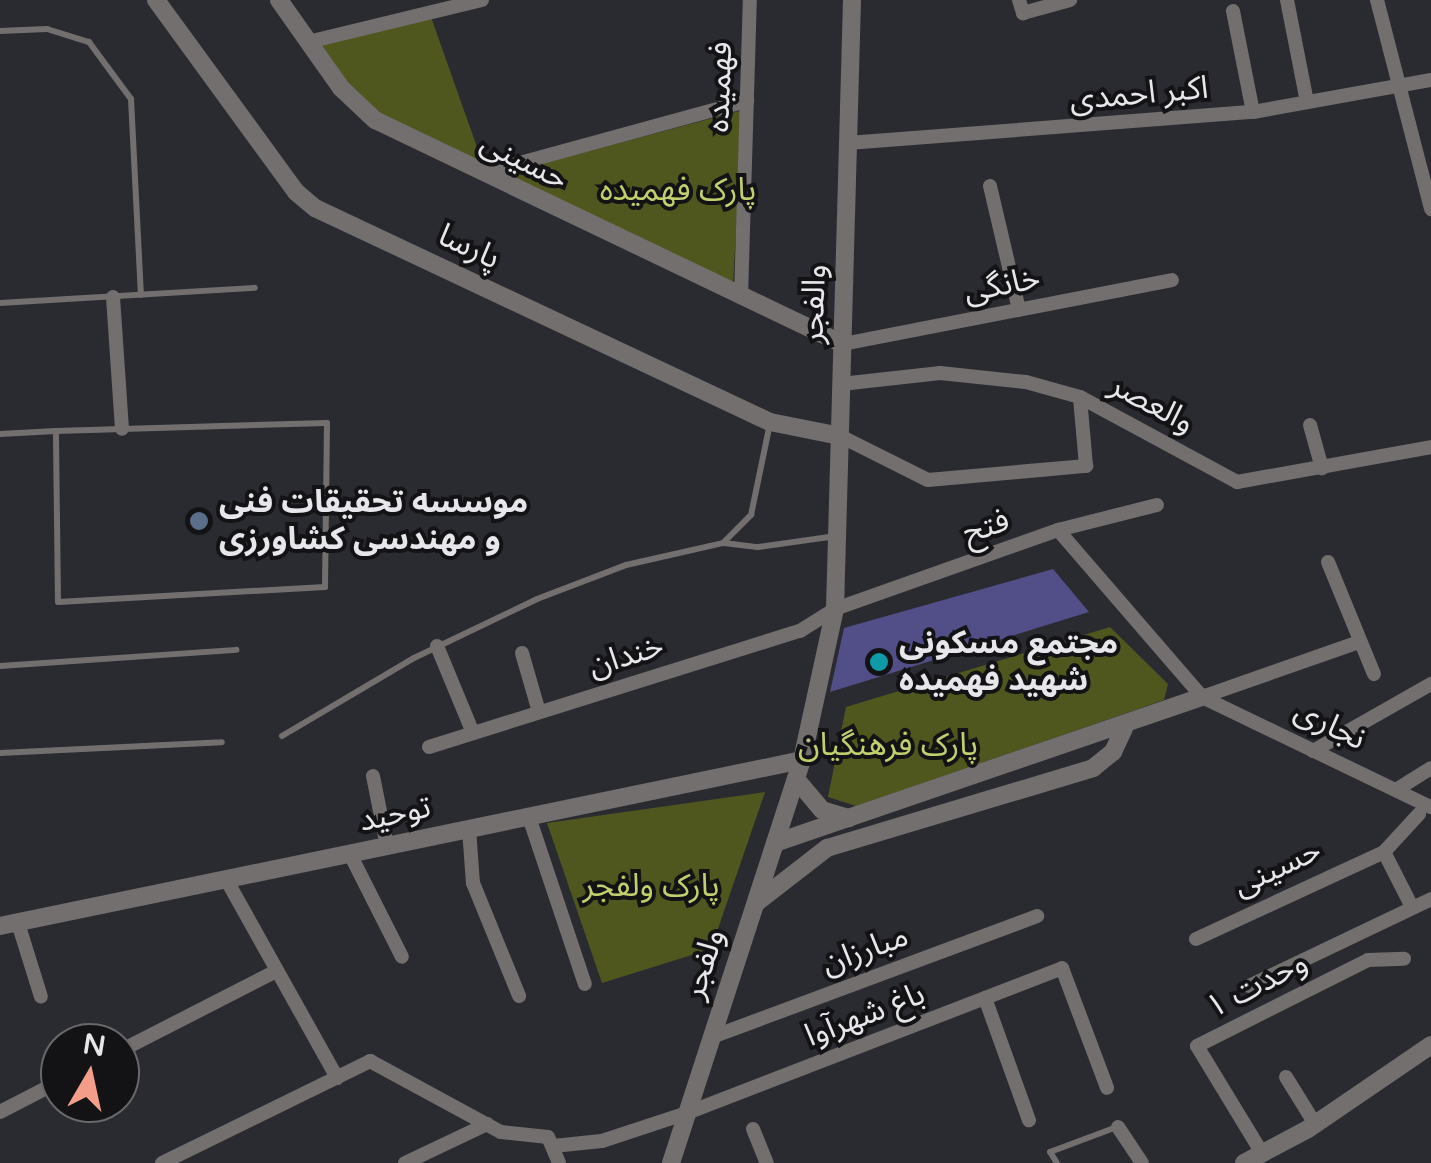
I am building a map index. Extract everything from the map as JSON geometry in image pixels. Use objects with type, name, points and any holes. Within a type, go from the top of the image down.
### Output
[{"type":"street","name":"پارسا","points":[[156,0],[296,192],[315,208],[770,422],[840,436]]},
{"type":"street","name":"حسینی","points":[[279,0],[308,42],[374,120],[842,344]]},
{"type":"street","points":[[308,42],[482,0]]},
{"type":"street","name":"فهمیده","points":[[741,296],[750,0]]},
{"type":"street","name":"والفجر","points":[[835,610],[852,0]]},
{"type":"street","points":[[1021,7],[1070,0]]},
{"type":"street","points":[[1287,0],[1306,102]]},
{"type":"street","points":[[1377,0],[1396,88],[1431,209]]},
{"type":"street","points":[[1232,11],[1252,112]]},
{"type":"street","name":"اکبر احمدی","points":[[848,143],[1252,112],[1431,80]]},
{"type":"street","points":[[482,174],[747,101]]},
{"type":"street","points":[[990,186],[1018,310]]},
{"type":"street","name":"خانگی","points":[[842,344],[1172,280]]},
{"type":"street","points":[[112,296],[122,429]]},
{"type":"street","name":"والعصر","points":[[842,384],[940,373],[1026,382],[1080,398],[1237,482],[1431,447]]},
{"type":"street","points":[[840,436],[928,480],[1086,466],[1080,398]]},
{"type":"street","points":[[1310,426],[1322,468]]},
{"type":"street","name":"فتح","points":[[835,610],[1058,530],[1157,505]]},
{"type":"street","points":[[1058,530],[1202,698]]},
{"type":"street","points":[[1328,562],[1374,674]]},
{"type":"street","name":"خندان","points":[[429,746],[800,631],[835,610]]},
{"type":"street","name":"ولفجر","points":[[671,1163],[802,760],[835,610]]},
{"type":"street","points":[[775,843],[1124,728],[1360,642]]},
{"type":"street","points":[[437,646],[473,733]]},
{"type":"street","points":[[522,653],[539,712]]},
{"type":"street","points":[[1314,750],[1431,684]]},
{"type":"street","name":"نجاری","points":[[1202,698],[1396,790],[1425,810]]},
{"type":"street","points":[[755,904],[827,848],[1093,768],[1113,752],[1124,728]]},
{"type":"street","name":"توحید","points":[[9,924],[802,760]]},
{"type":"street","points":[[1396,790],[1431,768]]},
{"type":"street","points":[[373,776],[386,846]]},
{"type":"street","points":[[796,779],[822,810],[850,818]]},
{"type":"street","points":[[1412,907],[1384,852],[1425,810]]},
{"type":"street","points":[[530,817],[585,984]]},
{"type":"street","points":[[468,829],[473,883],[519,996]]},
{"type":"street","name":"حسینی","points":[[1196,940],[1384,852]]},
{"type":"street","points":[[350,854],[402,957]]},
{"type":"street","points":[[226,879],[337,1078]]},
{"type":"street","points":[[1248,986],[1431,899]]},
{"type":"street","name":"مبارزان","points":[[712,1037],[1038,916]]},
{"type":"street","points":[[9,924],[41,996]]},
{"type":"street","name":"وحدت ۱","points":[[1262,1154],[1197,1046],[1368,960],[1404,959]]},
{"type":"street","name":"باغ شهرآوا","points":[[553,1146],[602,1141],[687,1113],[1062,968],[1107,1088]]},
{"type":"street","points":[[140,1040],[276,971]]},
{"type":"street","points":[[985,998],[1029,1120]]},
{"type":"street","points":[[1244,1163],[1315,1124],[1431,1045]]},
{"type":"street","points":[[162,1163],[370,1060],[386,1075],[487,1124],[548,1136],[558,1163]]},
{"type":"street","points":[[1286,1077],[1315,1124]]},
{"type":"street","points":[[0,1112],[40,1091]]},
{"type":"street","points":[[405,1163],[487,1124]]},
{"type":"street","points":[[1118,1127],[1142,1163]]},
{"type":"street","points":[[752,1129],[766,1163]]},
{"type":"lane","points":[[0,31],[47,30],[89,42],[131,99],[141,295]]},
{"type":"lane","points":[[0,303],[255,288]]},
{"type":"lane","points":[[723,543],[751,515],[770,422]]},
{"type":"lane","points":[[0,434],[56,431],[327,424],[325,587],[58,602],[56,431]]},
{"type":"lane","points":[[282,736],[437,646],[626,566],[723,543],[758,547],[837,536]]},
{"type":"lane","points":[[0,666],[236,650]]},
{"type":"lane","points":[[0,754],[222,742]]},
{"type":"lane","points":[[1056,1163],[1050,1152],[1118,1127]]},
{"type":"green space","points":[[431,17],[484,167],[378,117],[345,86],[316,45]]},
{"type":"green space","name":"پارک فهمیده","points":[[743,110],[733,284],[500,175]]},
{"type":"green space","name":"پارک فرهنگیان","points":[[1110,627],[1168,684],[1164,700],[856,806],[828,797],[846,707]]},
{"type":"green space","name":"پارک ولفجر","points":[[765,792],[711,949],[602,983],[547,823]]},
{"type":"building","name":"مجتمع مسکونی شهید فهمیده","points":[[1053,569],[1089,612],[830,692],[844,628]]},
{"type":"place","name":"موسسه تحقیقات فنی و مهندسی کشاورزی","points":[[199,521]]},
{"type":"place","name":"مجتمع مسکونی شهید فهمیده","points":[[879,662]]}]
